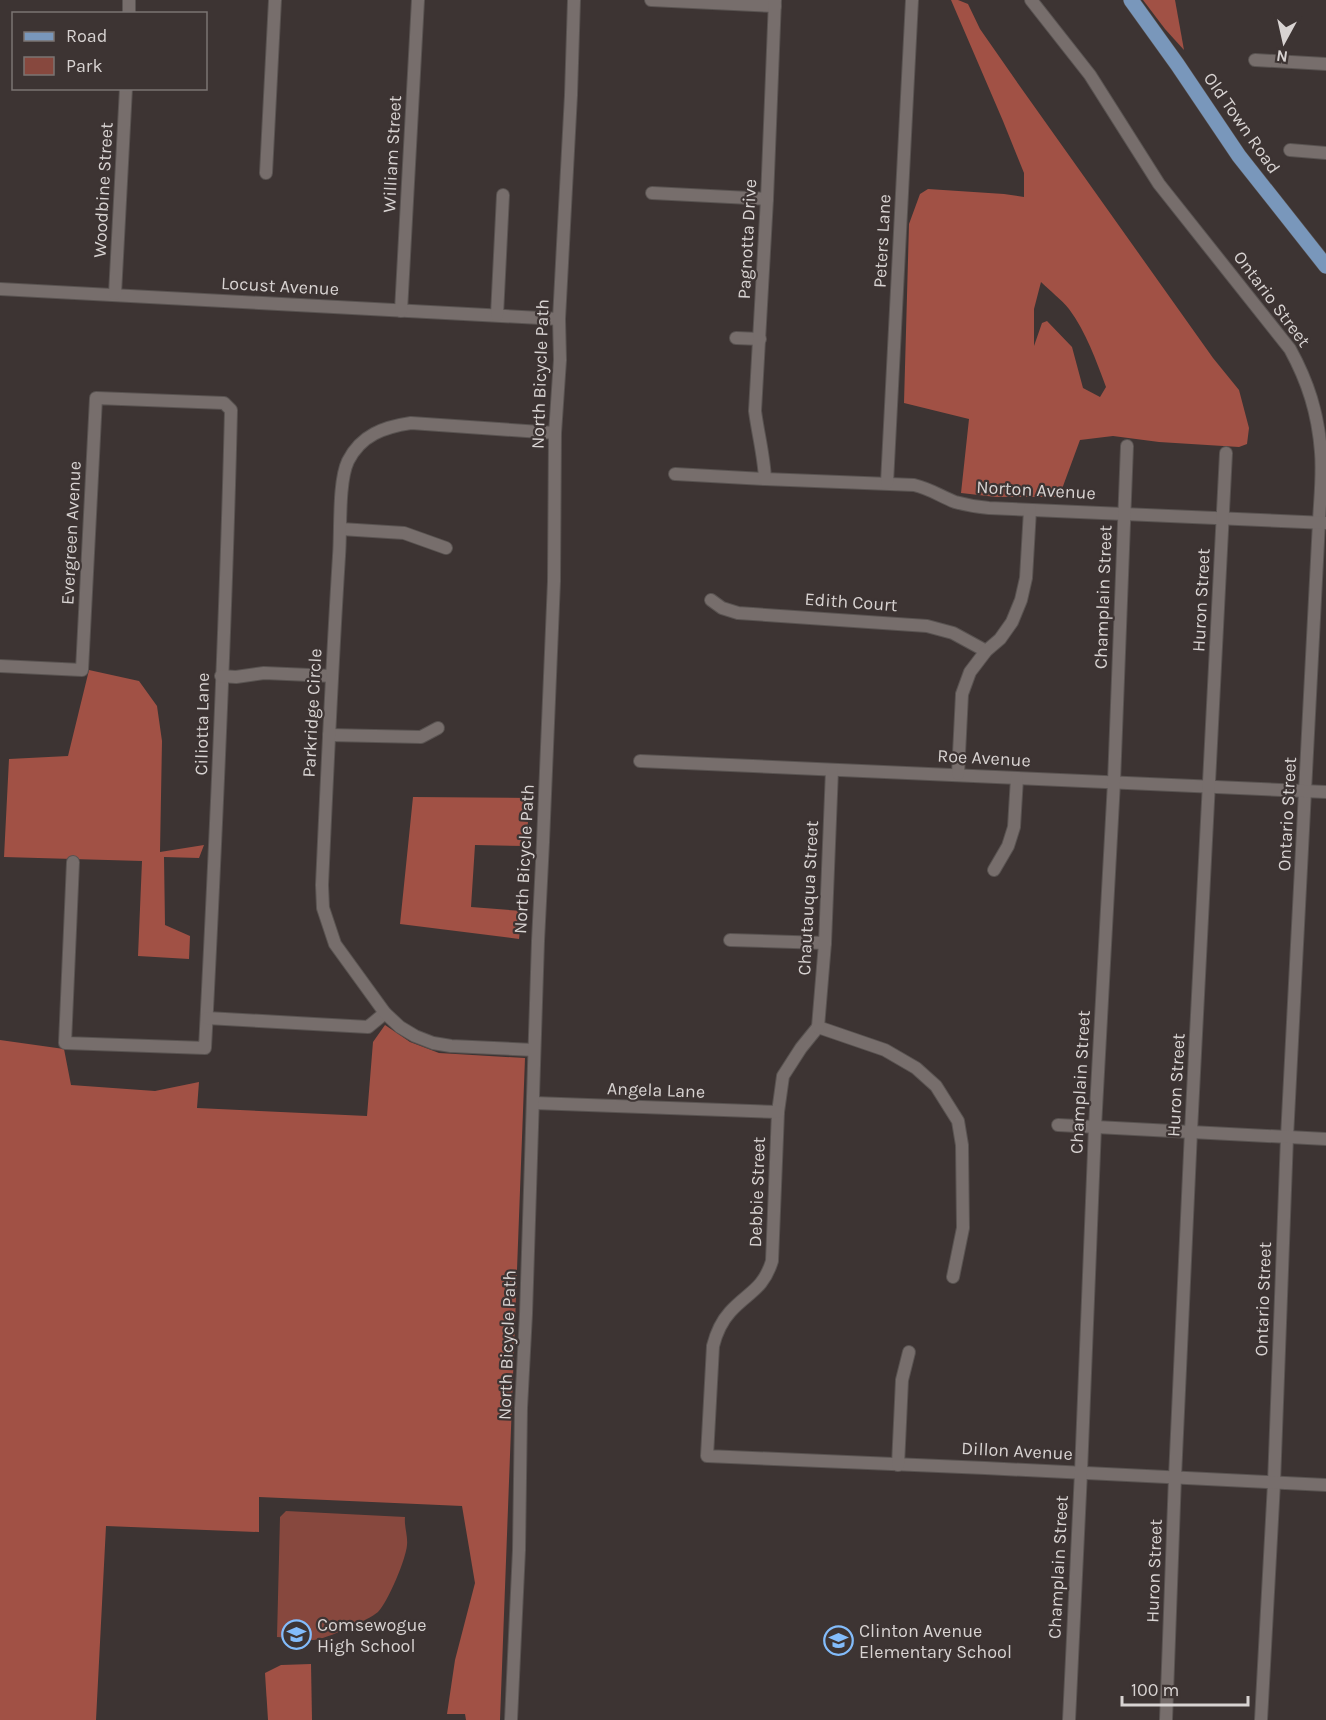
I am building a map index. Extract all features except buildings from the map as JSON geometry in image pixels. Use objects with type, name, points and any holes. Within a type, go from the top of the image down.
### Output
[{"type":"main road","name":"Old Town Road","points":[[1131,0],[1239,156],[1326,266]]},
{"type":"street","points":[[266,173],[275,0]]},
{"type":"street","name":"William Street","points":[[401,311],[418,0]]},
{"type":"street","name":"North Bicycle Path","points":[[511,1720],[519,1550],[521,1408],[534,1103],[534,1050],[551,667],[555,433],[560,360],[559,319],[574,0]]},
{"type":"street","points":[[651,0],[775,3]]},
{"type":"street","name":"Peters Lane","points":[[887,483],[912,0]]},
{"type":"street","name":"Ontario Street","points":[[1031,0],[1089,75],[1159,184],[1290,349],[1304,375],[1318,427],[1323,523],[1287,1137],[1274,1483],[1261,1720]]},
{"type":"street","name":"Pagnotta Drive","points":[[765,479],[764,457],[754,411],[760,339],[775,3]]},
{"type":"street","points":[[1255,60],[1326,64]]},
{"type":"street","name":"Woodbine Street","points":[[115,294],[126,90]]},
{"type":"street","points":[[1290,150],[1326,153]]},
{"type":"street","points":[[656,194],[767,199]]},
{"type":"street","points":[[497,315],[503,195]]},
{"type":"street","name":"Locust Avenue","points":[[0,289],[559,319]]},
{"type":"street","points":[[736,338],[760,339]]},
{"type":"street","name":"Evergreen Avenue","points":[[0,666],[81,670],[96,398],[224,403]]},
{"type":"street","name":"Ciliotta Lane","points":[[73,862],[65,1043],[205,1048],[219,785],[221,676],[226,589],[231,410],[224,403]]},
{"type":"street","name":"Parkridge Circle","points":[[534,1050],[433,1043],[400,1027],[385,1013],[335,944],[323,908],[322,885],[342,494],[347,463],[364,440],[376,432],[391,426],[411,423],[555,433]]},
{"type":"street","name":"Champlain Street","points":[[1069,1720],[1095,1126],[1114,782],[1126,446]]},
{"type":"street","name":"Huron Street","points":[[1166,1720],[1191,1131],[1226,453]]},
{"type":"street","name":"Norton Avenue","points":[[675,474],[914,485],[927,488],[953,501],[989,508],[1323,523]]},
{"type":"street","points":[[958,774],[962,694],[970,672],[1000,639],[1012,622],[1021,600],[1026,578],[1030,510]]},
{"type":"street","points":[[341,529],[404,532],[446,548]]},
{"type":"street","name":"Edith Court","points":[[711,600],[722,608],[738,613],[927,626],[953,633],[987,651]]},
{"type":"street","points":[[221,676],[236,677],[264,673],[332,676]]},
{"type":"street","points":[[329,735],[421,737],[438,728]]},
{"type":"street","name":"Roe Avenue","points":[[640,761],[1326,792]]},
{"type":"street","name":"Chautauqua Street","points":[[818,1027],[825,943],[832,770]]},
{"type":"street","points":[[994,870],[1008,846],[1014,827],[1017,778]]},
{"type":"street","points":[[730,940],[825,943]]},
{"type":"street","points":[[207,1018],[368,1027],[385,1013]]},
{"type":"street","points":[[818,1027],[885,1050],[916,1068],[936,1086],[958,1121],[962,1145],[963,1228],[953,1277]]},
{"type":"street","name":"Debbie Street","points":[[706,1456],[715,1338],[730,1311],[764,1280],[772,1261],[778,1112],[783,1076],[818,1027]]},
{"type":"street","name":"Angela Lane","points":[[534,1103],[778,1112]]},
{"type":"street","points":[[1058,1125],[1326,1139]]},
{"type":"street","points":[[898,1465],[902,1380],[909,1352]]},
{"type":"street","name":"Dillon Avenue","points":[[706,1456],[1326,1485]]},
{"type":"green space","points":[[286,1511],[405,1517],[406,1551],[391,1590],[378,1612],[357,1624],[320,1639],[277,1637],[280,1517]]},
{"type":"shaded area","points":[[951,0],[968,4],[980,29],[1019,85],[1213,358],[1239,390],[1249,428],[1247,444],[1239,447],[1159,442],[1113,436],[1080,440],[1059,497],[996,497],[961,493],[969,419],[904,403],[909,224],[920,194],[928,189],[1024,197],[1024,173]],"holes":[[[1041,282],[1069,309],[1086,337],[1106,387],[1100,397],[1083,388],[1072,347],[1047,321],[1042,323],[1034,346],[1034,309]]]},
{"type":"shaded area","points":[[1143,0],[1175,0],[1184,50],[1165,29]]},
{"type":"shaded area","points":[[89,670],[139,681],[157,706],[162,741],[160,852],[204,845],[199,858],[164,857],[165,925],[190,936],[189,959],[138,956],[142,861],[4,857],[9,759],[68,756]]},
{"type":"shaded area","points":[[413,797],[531,798],[525,846],[475,845],[471,907],[522,911],[519,939],[400,924]]},
{"type":"shaded area","points":[[385,1025],[410,1042],[439,1053],[525,1058],[500,1720],[466,1720],[465,1714],[447,1714],[455,1660],[475,1583],[462,1506],[259,1497],[259,1532],[106,1526],[96,1720],[0,1720],[0,1040],[64,1049],[71,1085],[155,1091],[199,1082],[197,1108],[367,1116],[373,1042]]},
{"type":"shaded area","points":[[311,1664],[312,1720],[268,1720],[265,1673],[281,1665]]},
{"type":"place","name":"Comsewogue High School","points":[[296,1635]]},
{"type":"place","name":"Clinton Avenue Elementary School","points":[[838,1641]]}]
